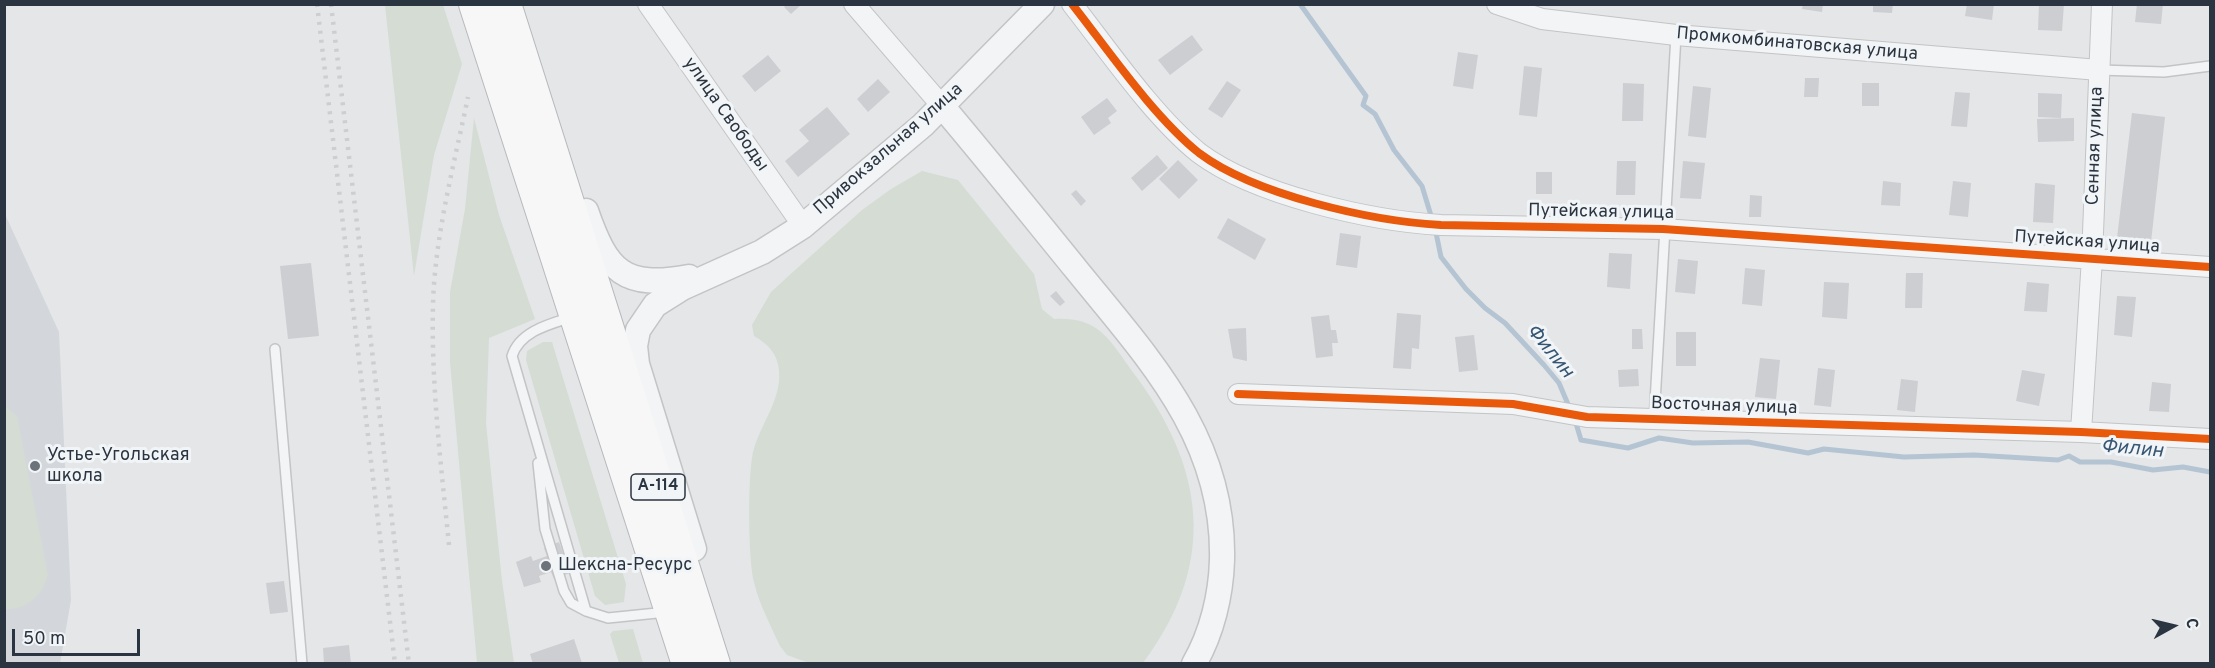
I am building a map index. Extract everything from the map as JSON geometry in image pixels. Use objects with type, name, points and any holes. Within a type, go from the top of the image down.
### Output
[{"type":"highway","name":"А-114","points":[[476,4],[688,663]]},
{"type":"highway","name":"А-114","points":[[505,4],[714,663]]},
{"type":"street","points":[[519,4],[592,228],[606,257],[627,275],[641,281],[672,280],[718,272]]},
{"type":"street","name":"улица Свободы","points":[[648,4],[803,226]]},
{"type":"street","points":[[854,4],[942,106],[1132,338],[1175,396],[1195,430],[1211,472],[1223,530],[1218,601],[1194,663]]},
{"type":"street","name":"Привокзальная улица","points":[[718,272],[762,252],[803,226],[942,106],[1042,4]]},
{"type":"street","name":"Путейская улица","points":[[1072,4],[1182,138],[1218,166],[1266,189],[1348,211],[1412,223],[1441,225],[1663,229],[2211,267]]},
{"type":"street","name":"Промкомбинатовская улица","points":[[1497,4],[1542,19],[1676,35],[2099,70]]},
{"type":"street","name":"Сенная улица","points":[[2081,432],[2092,258],[2102,4]]},
{"type":"street","points":[[718,272],[682,288],[655,305],[638,330],[635,346],[637,364],[713,611],[723,663]]},
{"type":"street","name":"Восточная улица","points":[[1238,394],[1513,404],[1587,417],[2081,432],[2211,439]]},
{"type":"lane","points":[[1654,420],[1663,229],[1676,35]]},
{"type":"lane","points":[[2099,70],[2164,72],[2211,66]]},
{"type":"lane","points":[[575,316],[538,329],[516,345],[513,364],[586,611]]},
{"type":"lane","points":[[275,349],[303,663]]},
{"type":"lane","points":[[536,440],[545,529],[567,598],[586,611],[608,618],[671,612]]},
{"type":"shaded area","points":[[385,5],[443,5],[462,64],[434,155],[414,276]]},
{"type":"shaded area","points":[[474,118],[499,215],[535,319],[489,338],[486,423],[502,581],[514,663],[477,663],[450,362],[450,292],[465,209]]},
{"type":"shaded area","points":[[922,171],[958,180],[1034,274],[1042,309],[1054,319],[1069,319],[1092,326],[1109,340],[1157,407],[1175,443],[1188,480],[1193,516],[1192,552],[1183,589],[1167,626],[1143,663],[809,663],[787,655],[780,646],[766,615],[756,590],[752,571],[749,521],[750,484],[754,447],[777,394],[779,371],[774,355],[768,346],[754,336],[752,325],[771,292],[794,271],[862,210],[891,189]]},
{"type":"shaded area","name":"Устье-Угольская школа","points":[[4,212],[59,332],[71,600],[60,663],[5,663]]},
{"type":"shaded area","points":[[543,342],[552,342],[626,584],[624,602],[605,605],[595,596],[526,360],[527,351]]},
{"type":"shaded area","points":[[5,406],[17,416],[48,575],[38,595],[26,604],[12,609],[4,609]]},
{"type":"shaded area","points":[[633,629],[643,663],[619,663],[610,634],[613,631]]},
{"type":"building","points":[[787,4],[802,4],[791,14],[784,7]]},
{"type":"building","points":[[1803,4],[1823,4],[1822,12],[1802,9]]},
{"type":"building","points":[[1873,4],[1893,4],[1892,13],[1873,12]]},
{"type":"building","points":[[1967,4],[1994,4],[1992,20],[1965,16]]},
{"type":"building","points":[[2039,4],[2064,4],[2062,31],[2038,30]]},
{"type":"building","points":[[2137,4],[2163,4],[2161,24],[2135,22]]},
{"type":"building","points":[[1192,35],[1203,50],[1170,75],[1158,60]]},
{"type":"building","points":[[1458,52],[1478,55],[1473,89],[1453,86]]},
{"type":"building","points":[[768,55],[781,71],[755,92],[742,76]]},
{"type":"building","points":[[1524,66],[1542,68],[1537,117],[1519,115]]},
{"type":"building","points":[[1805,78],[1819,78],[1818,97],[1804,97]]},
{"type":"building","points":[[878,79],[890,92],[868,112],[857,99]]},
{"type":"building","points":[[1227,81],[1241,90],[1222,118],[1208,109]]},
{"type":"building","points":[[1623,83],[1644,84],[1643,121],[1622,121]]},
{"type":"building","points":[[1862,83],[1879,83],[1879,106],[1862,106]]},
{"type":"building","points":[[1693,86],[1711,88],[1706,138],[1688,136]]},
{"type":"building","points":[[1955,92],[1970,93],[1967,127],[1951,126]]},
{"type":"building","points":[[2038,93],[2062,94],[2061,118],[2038,117]]},
{"type":"building","points":[[1107,98],[1117,111],[1108,118],[1111,123],[1094,135],[1081,117]]},
{"type":"building","points":[[827,107],[850,134],[798,177],[785,161],[809,141],[799,130]]},
{"type":"building","points":[[2132,113],[2165,117],[2151,242],[2117,238]]},
{"type":"building","points":[[2074,118],[2074,141],[2038,142],[2037,119]]},
{"type":"building","points":[[1157,155],[1168,168],[1142,191],[1131,178]]},
{"type":"building","points":[[1178,160],[1198,180],[1179,199],[1159,179]]},
{"type":"building","points":[[1617,161],[1636,161],[1635,195],[1616,195]]},
{"type":"building","points":[[1683,161],[1705,163],[1701,199],[1680,198]]},
{"type":"building","points":[[1536,172],[1552,172],[1552,194],[1536,194]]},
{"type":"building","points":[[1883,181],[1901,183],[1900,206],[1881,205]]},
{"type":"building","points":[[1953,181],[1971,183],[1968,217],[1949,215]]},
{"type":"building","points":[[2035,183],[2055,185],[2053,223],[2033,222]]},
{"type":"building","points":[[1076,190],[1086,201],[1081,206],[1071,194]]},
{"type":"building","points":[[1750,195],[1762,196],[1761,217],[1749,217]]},
{"type":"building","points":[[1228,218],[1266,239],[1255,260],[1217,238]]},
{"type":"building","points":[[1340,233],[1361,236],[1357,268],[1336,265]]},
{"type":"building","points":[[1609,253],[1632,254],[1630,289],[1607,287]]},
{"type":"building","points":[[1678,259],[1698,261],[1695,294],[1675,292]]},
{"type":"building","points":[[311,263],[319,336],[288,339],[280,266]]},
{"type":"building","points":[[1745,268],[1765,270],[1762,306],[1742,304]]},
{"type":"building","points":[[1906,273],[1923,273],[1922,308],[1905,308]]},
{"type":"building","points":[[1824,282],[1849,283],[1847,319],[1822,317]]},
{"type":"building","points":[[2027,282],[2049,284],[2047,312],[2024,311]]},
{"type":"building","points":[[1056,291],[1065,302],[1060,306],[1050,296]]},
{"type":"building","points":[[2117,296],[2136,297],[2132,337],[2114,335]]},
{"type":"building","points":[[1397,313],[1421,315],[1419,349],[1412,348],[1411,369],[1393,368]]},
{"type":"building","points":[[1329,315],[1331,330],[1336,330],[1338,343],[1332,343],[1333,356],[1316,358],[1311,317]]},
{"type":"building","points":[[1246,328],[1247,361],[1233,358],[1228,329]]},
{"type":"building","points":[[1632,329],[1642,329],[1643,349],[1632,349]]},
{"type":"building","points":[[1676,332],[1696,332],[1696,366],[1676,366]]},
{"type":"building","points":[[1474,335],[1478,370],[1459,372],[1455,337]]},
{"type":"building","points":[[1760,358],[1780,360],[1776,399],[1755,397]]},
{"type":"building","points":[[1818,368],[1835,370],[1831,407],[1814,405]]},
{"type":"building","points":[[1638,369],[1639,386],[1619,387],[1618,370]]},
{"type":"building","points":[[2022,370],[2045,374],[2039,406],[2016,401]]},
{"type":"building","points":[[1901,379],[1918,381],[1915,412],[1897,410]]},
{"type":"building","points":[[2152,382],[2171,384],[2169,412],[2149,411]]},
{"type":"building","points":[[559,542],[570,573],[554,579],[551,572],[539,576],[541,582],[524,587],[516,562],[531,556],[533,561],[547,556],[544,548]]},
{"type":"building","points":[[284,581],[288,612],[270,614],[266,583]]},
{"type":"building","points":[[574,639],[582,663],[533,664],[530,654]]},
{"type":"building","points":[[349,645],[351,664],[324,664],[323,648]]},
{"type":"waterway","name":"Филин","points":[[1300,4],[1366,96],[1363,105],[1375,114],[1394,150],[1422,186],[1432,219]]},
{"type":"waterway","name":"Филин","points":[[1435,228],[1441,257],[1466,289],[1485,308],[1505,323],[1544,365],[1559,383],[1570,409]]},
{"type":"waterway","name":"Филин","points":[[1575,420],[1581,440],[1628,448],[1659,438],[1693,443],[1748,442],[1808,453],[1824,449],[1904,457],[1974,455],[2058,460],[2069,456],[2080,462],[2111,462],[2153,470],[2183,467],[2210,472]]},
{"type":"railway","points":[[317,4],[395,664]]},
{"type":"railway","points":[[331,4],[409,664]]},
{"type":"railway","points":[[449,545],[435,394],[433,304],[441,226],[468,97]]},
{"type":"cycle path","points":[[1072,4],[1148,102],[1199,153],[1223,168],[1251,181],[1282,193],[1348,212],[1441,225],[1663,229],[2210,267]]},
{"type":"cycle path","points":[[1238,394],[1513,404],[1587,417],[2081,432],[2210,439]]},
{"type":"place","name":"Устье-Угольская школа","points":[[35,466]]},
{"type":"place","name":"Шексна-Ресурс","points":[[546,566]]}]
